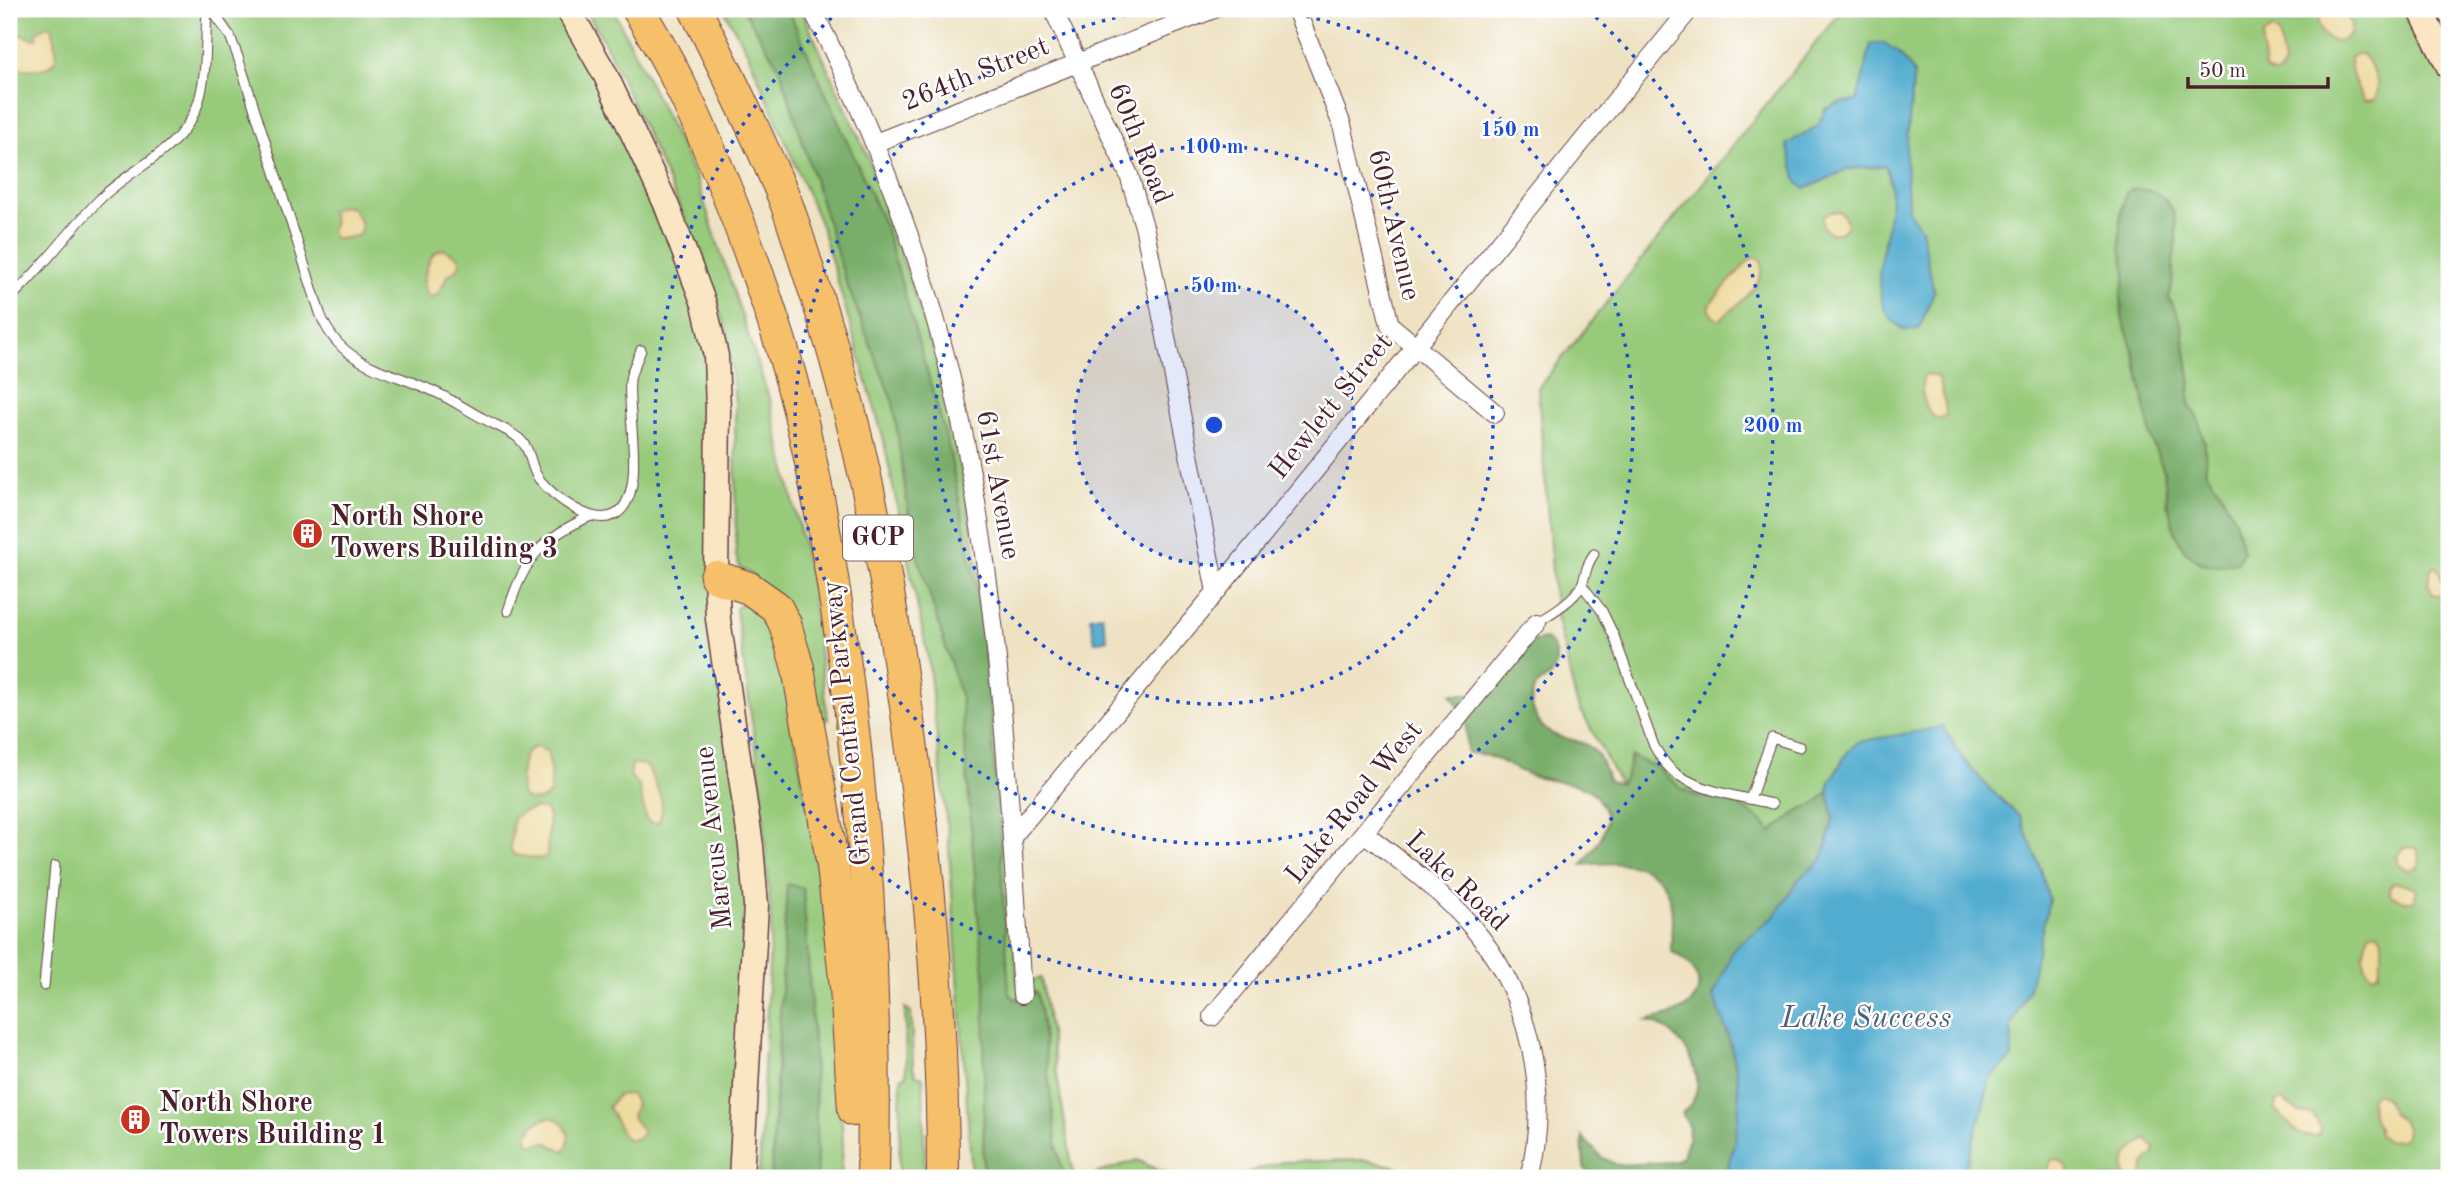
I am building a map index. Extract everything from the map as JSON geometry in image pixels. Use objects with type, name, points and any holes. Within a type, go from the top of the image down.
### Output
[{"type":"highway","name":"Grand Central Parkway","points":[[638,9],[679,82],[731,202],[775,327],[808,445],[824,519],[852,712],[864,848],[872,977],[873,1178]]},
{"type":"highway","name":"Grand Central Parkway","points":[[695,9],[731,80],[784,197],[826,323],[860,451],[887,582],[923,839],[943,1097],[943,1178]]},
{"type":"highway","points":[[716,577],[748,588],[775,607],[785,624],[798,667],[833,866],[845,974],[854,1109],[853,1178]]},
{"type":"main road","name":"Marcus Avenue","points":[[569,9],[648,163],[680,236],[704,304],[713,344],[718,381],[716,577],[721,645],[750,836],[756,905],[741,1178]]},
{"type":"main road","points":[[2420,9],[2449,67]]},
{"type":"street","name":"61st Avenue","points":[[812,9],[875,143],[898,201],[950,376],[971,472],[992,610],[1012,837],[1022,995]]},
{"type":"street","name":"60th Road","points":[[1053,9],[1129,175],[1145,230],[1216,592]]},
{"type":"street","name":"264th Street","points":[[875,143],[1214,9]]},
{"type":"street","name":"60th Avenue","points":[[1296,9],[1342,125],[1390,325],[1495,413]]},
{"type":"street","name":"Hewlett Street","points":[[1012,837],[1216,592],[1690,9]]},
{"type":"street","name":"Lake Road West","points":[[1213,1017],[1536,622]]},
{"type":"street","name":"Lake Road","points":[[1364,833],[1420,876],[1471,926],[1494,956],[1510,987],[1521,1011],[1533,1055],[1538,1096],[1538,1120],[1529,1178]]},
{"type":"lane","points":[[9,18],[11,9]]},
{"type":"lane","points":[[9,299],[101,198],[176,139],[195,112],[202,89],[209,9]]},
{"type":"lane","points":[[209,9],[230,36],[326,331],[337,344],[360,362],[435,392],[518,438],[529,452],[538,478],[574,509],[591,516],[613,516],[622,509],[629,493],[635,461],[630,379],[641,350]]},
{"type":"lane","points":[[508,611],[518,579],[543,543],[567,526],[591,516]]},
{"type":"lane","points":[[1536,622],[1555,610],[1581,585],[1585,569],[1594,554]]},
{"type":"lane","points":[[1581,585],[1602,611],[1614,636],[1654,746],[1664,761],[1676,774],[1692,783],[1772,804]]},
{"type":"lane","points":[[1750,799],[1772,738],[1800,747]]},
{"type":"lane","points":[[44,986],[55,866]]},
{"type":"green space","points":[[9,9],[568,9],[704,304],[716,577],[751,846],[741,1178],[9,1178]]},
{"type":"green space","points":[[585,9],[613,9],[696,178],[770,401],[809,571],[828,720],[819,723],[754,575],[740,568],[736,555],[735,402],[728,336],[704,260],[605,43]]},
{"type":"green space","points":[[723,9],[801,9],[868,157],[936,357],[966,495],[988,630],[1018,986],[1041,978],[1074,1178],[972,1178],[948,834],[928,658],[883,437],[822,228],[748,53]]},
{"type":"green space","points":[[743,9],[788,9],[885,226],[948,444],[981,609],[999,819],[1009,994],[1017,1000],[1029,992],[1036,992],[1057,1147],[1064,1178],[983,1178],[985,982],[961,698],[912,537],[893,403],[846,282],[780,69]]},
{"type":"green space","points":[[1843,9],[2416,9],[2449,73],[2449,1178],[1963,1178],[1991,1076],[2012,1058],[2011,1026],[2029,988],[2029,841],[2020,817],[1990,790],[1962,758],[1943,727],[1847,753],[1830,782],[1828,792],[1834,817],[1823,859],[1799,879],[1775,916],[1734,948],[1713,997],[1667,873],[1576,701],[1555,610],[1538,388]]},
{"type":"green space","points":[[2132,189],[2161,196],[2169,203],[2174,213],[2176,238],[2169,297],[2182,324],[2191,383],[2189,404],[2198,419],[2205,444],[2206,472],[2221,492],[2235,520],[2243,551],[2237,562],[2217,566],[2201,563],[2185,551],[2176,536],[2167,502],[2164,471],[2152,442],[2135,356],[2122,318],[2121,294],[2126,274],[2120,242],[2120,219],[2126,193]]},
{"type":"green space","points":[[745,598],[775,623],[834,962],[843,1146],[841,1178],[759,1178],[771,923],[761,785],[736,609]]},
{"type":"green space","points":[[1546,639],[1554,650],[1556,660],[1552,673],[1533,691],[1535,715],[1546,730],[1583,743],[1594,750],[1602,762],[1608,781],[1620,784],[1627,774],[1631,756],[1656,767],[1682,789],[1699,797],[1721,799],[1738,805],[1762,821],[1771,832],[1801,809],[1815,804],[1828,792],[1834,817],[1823,859],[1799,879],[1775,916],[1734,948],[1713,997],[1730,1043],[1738,1086],[1736,1130],[1724,1178],[1591,1178],[1584,1167],[1582,1137],[1601,1157],[1617,1165],[1674,1162],[1683,1156],[1689,1126],[1682,1113],[1691,1104],[1696,1093],[1695,1069],[1684,1046],[1675,1037],[1662,1026],[1646,1021],[1673,1014],[1685,1007],[1694,999],[1698,982],[1690,966],[1671,951],[1671,906],[1667,891],[1659,879],[1638,866],[1611,863],[1582,865],[1599,841],[1606,825],[1604,808],[1591,791],[1577,785],[1532,776],[1485,755],[1467,753],[1466,718],[1451,694],[1471,694],[1515,661],[1534,641]]},
{"type":"green space","points":[[787,884],[803,888],[811,997],[817,1178],[771,1178]]},
{"type":"green space","points":[[905,1008],[911,1013],[913,1068],[916,1075],[923,1077],[925,1178],[899,1178],[901,1078],[906,1076]]},
{"type":"green space","points":[[1137,1160],[1175,1178],[1091,1178],[1098,1173]]},
{"type":"green space","points":[[1365,1160],[1393,1166],[1416,1178],[1230,1178],[1282,1162]]},
{"type":"sand","points":[[2319,16],[2347,17],[2351,24],[2350,35],[2338,41],[2327,38],[2319,23]]},
{"type":"sand","points":[[49,25],[53,31],[57,53],[53,62],[49,66],[36,69],[10,66],[11,37],[21,35],[34,39],[37,38],[37,32]]},
{"type":"sand","points":[[2272,29],[2279,34],[2284,65],[2279,73],[2274,74],[2265,69],[2262,46],[2263,36]]},
{"type":"sand","points":[[2362,54],[2376,76],[2378,88],[2374,100],[2365,101],[2356,86],[2350,57]]},
{"type":"sand","points":[[342,206],[353,208],[361,223],[358,236],[339,239],[333,237],[331,230],[334,221],[331,211]]},
{"type":"sand","points":[[1830,212],[1840,212],[1845,217],[1847,226],[1842,232],[1832,234],[1823,227],[1822,217]]},
{"type":"sand","points":[[444,249],[460,258],[459,267],[447,277],[438,294],[430,298],[423,285],[426,268],[434,253]]},
{"type":"sand","points":[[1754,257],[1761,260],[1762,269],[1755,287],[1719,320],[1712,316],[1709,308],[1713,300]]},
{"type":"sand","points":[[1927,374],[1938,377],[1939,380],[1946,413],[1941,419],[1933,417],[1927,408],[1922,382]]},
{"type":"sand","points":[[2437,567],[2445,589],[2441,596],[2432,594],[2429,583],[2431,568]]},
{"type":"sand","points":[[537,747],[548,754],[551,792],[544,798],[532,800],[521,794],[521,773],[526,753]]},
{"type":"sand","points":[[632,764],[648,767],[662,801],[658,823],[650,823],[646,819],[639,786],[631,777]]},
{"type":"sand","points":[[536,808],[545,810],[549,815],[547,856],[540,859],[514,855],[510,848],[513,818]]},
{"type":"sand","points":[[2403,847],[2417,848],[2419,867],[2410,870],[2399,866],[2397,856]]},
{"type":"sand","points":[[2394,882],[2417,890],[2414,901],[2405,901],[2390,895],[2389,887]]},
{"type":"sand","points":[[2370,932],[2378,932],[2383,939],[2379,972],[2373,975],[2364,962]]},
{"type":"sand","points":[[2376,1093],[2386,1099],[2392,1114],[2406,1127],[2405,1136],[2401,1140],[2387,1141],[2379,1135],[2370,1103],[2370,1098]]},
{"type":"sand","points":[[631,1094],[636,1103],[632,1117],[643,1131],[636,1139],[625,1138],[608,1107],[618,1095]]},
{"type":"sand","points":[[2282,1100],[2300,1113],[2313,1115],[2320,1127],[2319,1135],[2298,1133],[2274,1110],[2277,1101]]},
{"type":"sand","points":[[551,1117],[561,1122],[567,1130],[568,1140],[564,1151],[545,1142],[532,1145],[527,1140],[529,1131],[535,1124]]},
{"type":"sand","points":[[2146,1139],[2154,1147],[2154,1154],[2145,1163],[2142,1178],[2126,1178],[2125,1161]]},
{"type":"sand","points":[[2052,1159],[2065,1164],[2070,1178],[2047,1178],[2045,1175]]},
{"type":"water","points":[[1884,43],[1897,51],[1914,72],[1906,151],[1908,210],[1921,229],[1934,292],[1919,329],[1903,330],[1890,318],[1880,292],[1881,255],[1891,200],[1890,182],[1885,166],[1848,169],[1805,189],[1797,182],[1787,144],[1819,125],[1825,109],[1839,103],[1857,101],[1871,44]]},
{"type":"water","points":[[1102,615],[1107,639],[1095,642],[1090,617]]},
{"type":"water","name":"Lake Success","points":[[1943,727],[1962,758],[2020,817],[2041,869],[2049,900],[2029,988],[2011,1026],[2012,1058],[1991,1076],[1963,1178],[1724,1178],[1736,1130],[1738,1086],[1730,1043],[1713,997],[1734,948],[1775,916],[1799,879],[1823,859],[1834,817],[1828,792],[1830,782],[1847,753],[1858,742]]},
{"type":"place","name":"North Shore Towers Building 3","points":[[307,534]]},
{"type":"place","name":"North Shore Towers Building 1","points":[[136,1120]]}]
